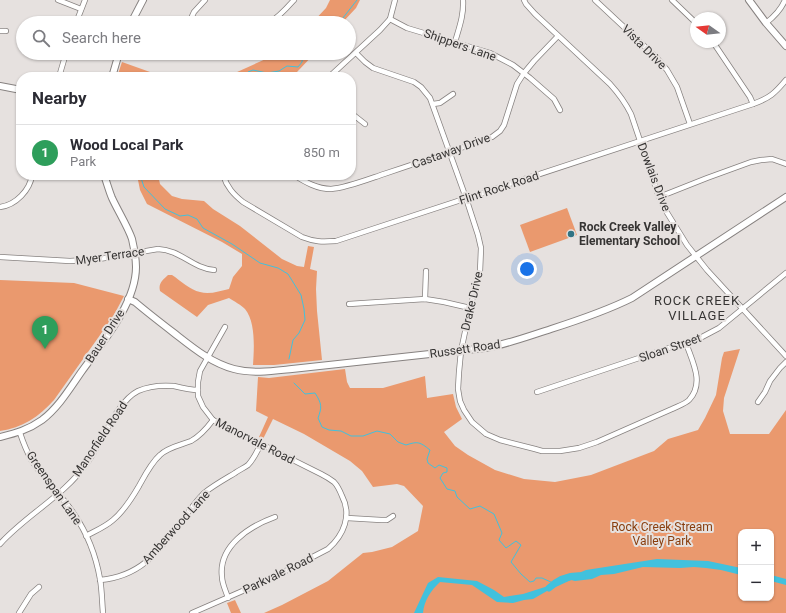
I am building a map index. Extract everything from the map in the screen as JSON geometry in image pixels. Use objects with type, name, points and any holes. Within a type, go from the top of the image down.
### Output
[{"type":"street","points":[[58,0],[81,9]]},
{"type":"street","points":[[78,16],[85,0]]},
{"type":"street","points":[[134,16],[142,0]]},
{"type":"street","points":[[192,16],[205,0]]},
{"type":"street","points":[[279,16],[294,0]]},
{"type":"street","points":[[356,53],[390,19],[395,0]]},
{"type":"street","points":[[455,42],[462,16],[463,0]]},
{"type":"street","name":"Dowlais Drive","points":[[524,0],[534,14],[621,96],[631,114],[659,198],[666,212],[707,270],[786,356]]},
{"type":"street","name":"Vista Drive","points":[[595,0],[656,57],[667,70],[677,87],[690,124]]},
{"type":"street","points":[[672,0],[690,17]]},
{"type":"street","points":[[749,0],[786,46]]},
{"type":"street","points":[[766,23],[782,8],[785,0]]},
{"type":"street","name":"Shippers Lane","points":[[390,19],[407,28],[490,53],[513,65],[554,99],[560,110]]},
{"type":"street","points":[[0,31],[6,31]]},
{"type":"street","name":"Castaway Drive","points":[[302,180],[323,188],[337,188],[492,137],[500,131],[504,125],[517,84],[524,73],[558,36]]},
{"type":"street","points":[[717,48],[754,104]]},
{"type":"street","name":"Drake Drive","points":[[356,53],[364,62],[373,68],[414,82],[421,87],[430,98],[478,235],[481,256],[480,272],[470,308],[461,351],[458,389],[462,406],[472,422],[486,434],[500,440],[542,451],[560,451],[579,448],[597,442],[689,400],[694,393],[698,382],[686,343]]},
{"type":"street","points":[[60,72],[64,60]]},
{"type":"street","points":[[113,72],[117,60]]},
{"type":"street","points":[[335,72],[348,60]]},
{"type":"street","name":"Flint Rock Road","points":[[226,180],[229,188],[235,196],[243,202],[302,237],[318,242],[336,241],[754,104],[776,92],[786,80]]},
{"type":"street","points":[[0,86],[16,89]]},
{"type":"street","points":[[433,104],[440,103],[453,94]]},
{"type":"street","points":[[356,117],[365,124]]},
{"type":"street","points":[[659,198],[750,162],[772,160],[786,164]]},
{"type":"street","points":[[0,207],[15,201],[23,194],[29,187],[31,180]]},
{"type":"street","name":"Bauer Drive","points":[[0,437],[20,433],[32,427],[50,414],[61,401],[120,317],[128,299],[136,276],[135,253],[132,238],[111,196],[106,180]]},
{"type":"street","name":"Russett Road","points":[[128,299],[135,302],[190,346],[208,358],[235,369],[251,372],[269,372],[485,348],[506,344],[615,307],[632,298],[786,197]]},
{"type":"street","name":"Myer Terrace","points":[[0,257],[70,261],[99,259],[158,249],[167,249],[200,267],[214,270]]},
{"type":"street","points":[[425,299],[426,271]]},
{"type":"street","name":"Sloan Street","points":[[537,392],[702,337],[719,328],[743,310],[786,273]]},
{"type":"street","points":[[349,304],[425,299],[470,308]]},
{"type":"street","name":"Manorvale Road","points":[[224,327],[200,372],[198,396],[203,407],[213,420],[334,482],[344,500],[347,518]]},
{"type":"street","points":[[758,402],[770,381],[786,362]]},
{"type":"street","name":"Manorfield Road","points":[[0,544],[22,523],[58,494],[87,464],[119,407],[128,397],[151,386],[172,386],[198,390]]},
{"type":"street","points":[[86,536],[106,525],[122,512],[160,455],[170,449],[191,441],[205,430],[213,420]]},
{"type":"street","name":"Greenspan Lane","points":[[20,433],[32,461],[42,476],[74,513],[86,536],[95,559],[100,580],[103,613]]},
{"type":"street","name":"Amberwood Lane","points":[[100,580],[126,575],[137,570],[147,562],[195,503],[217,484],[247,466],[261,444]]},
{"type":"street","points":[[347,518],[387,520],[394,516]]},
{"type":"street","points":[[228,598],[222,582],[221,569],[225,554],[235,542],[251,529],[263,521],[275,517]]},
{"type":"street","name":"Parkvale Road","points":[[192,613],[270,579],[328,549],[335,544],[340,536],[347,518]]},
{"type":"street","points":[[19,613],[31,594],[39,586]]},
{"type":"green space","points":[[330,0],[360,0],[356,8],[349,16],[319,16],[326,8]]},
{"type":"green space","points":[[264,60],[308,60],[297,72],[237,72]]},
{"type":"green space","points":[[122,62],[150,72],[119,72]]},
{"type":"green space","points":[[138,180],[159,180],[160,184],[172,196],[182,199],[204,201],[213,209],[240,226],[282,259],[297,266],[304,267],[308,246],[314,247],[310,269],[317,271],[317,311],[322,360],[274,365],[253,365],[253,328],[249,315],[242,306],[229,298],[208,305],[197,317],[160,291],[160,284],[168,275],[172,275],[196,291],[203,293],[229,289],[233,277],[242,266],[242,254],[222,242],[147,204],[140,190]]},
{"type":"green space","points":[[567,208],[577,235],[530,252],[520,225]]},
{"type":"green space","points":[[0,280],[74,283],[124,296],[110,321],[54,400],[30,421],[8,430],[0,431]]},
{"type":"green space","name":"Rock Creek Stream Valley Park","points":[[740,349],[724,398],[723,411],[730,434],[769,434],[786,410],[786,613],[264,613],[328,581],[363,553],[392,547],[418,531],[423,506],[404,486],[397,484],[373,487],[362,471],[350,461],[304,434],[273,419],[263,439],[259,437],[268,417],[256,411],[258,377],[269,378],[345,369],[347,382],[350,388],[383,388],[425,376],[427,398],[453,394],[456,407],[462,419],[444,432],[455,446],[495,470],[524,479],[555,482],[591,475],[654,451],[668,439],[698,430],[716,395],[724,352]]},
{"type":"green space","points":[[235,600],[241,613],[231,613],[227,603]]},
{"type":"water","points":[[657,559],[708,561],[738,567],[738,574],[721,570],[694,567],[643,567],[614,574],[601,575],[592,579],[571,580],[533,599],[513,603],[497,602],[472,585],[440,582],[428,596],[423,613],[414,613],[428,583],[438,577],[477,581],[504,597],[523,594],[545,587],[586,570]]},
{"type":"water","points":[[774,576],[786,579],[786,585],[774,582]]},
{"type":"waterway","points":[[344,16],[357,0]]},
{"type":"waterway","points":[[273,72],[279,71],[287,66],[298,67],[302,60]]},
{"type":"waterway","points":[[248,72],[253,70],[262,72]]},
{"type":"waterway","points":[[142,180],[144,187],[165,209],[180,216],[188,215],[197,219],[203,228],[232,244],[260,263],[278,268],[288,274],[301,295],[305,320],[299,333],[293,340],[289,359]]},
{"type":"waterway","points":[[294,383],[305,394],[315,393],[320,403],[321,408],[318,418],[322,427],[329,430],[341,431],[351,436],[363,436],[377,431],[390,434],[398,442],[406,445],[416,443],[427,447],[430,450],[427,459],[428,463],[435,468],[439,465],[447,468],[447,472],[443,473],[440,478],[447,489],[455,491],[457,497],[470,509],[480,506],[494,514],[502,533],[499,540],[506,548],[516,541],[521,545],[511,562],[521,574],[530,582],[534,581],[536,578],[542,578],[553,583]]},
{"type":"waterway","points":[[549,588],[564,578],[582,576]]},
{"type":"place","name":"Rock Creek Valley Elementary School","points":[[571,234]]},
{"type":"place","name":"Wood Local Park","points":[[45,349]]},
{"type":"district","name":"ROCK CREEK VILLAGE","points":[[697,308]]}]
